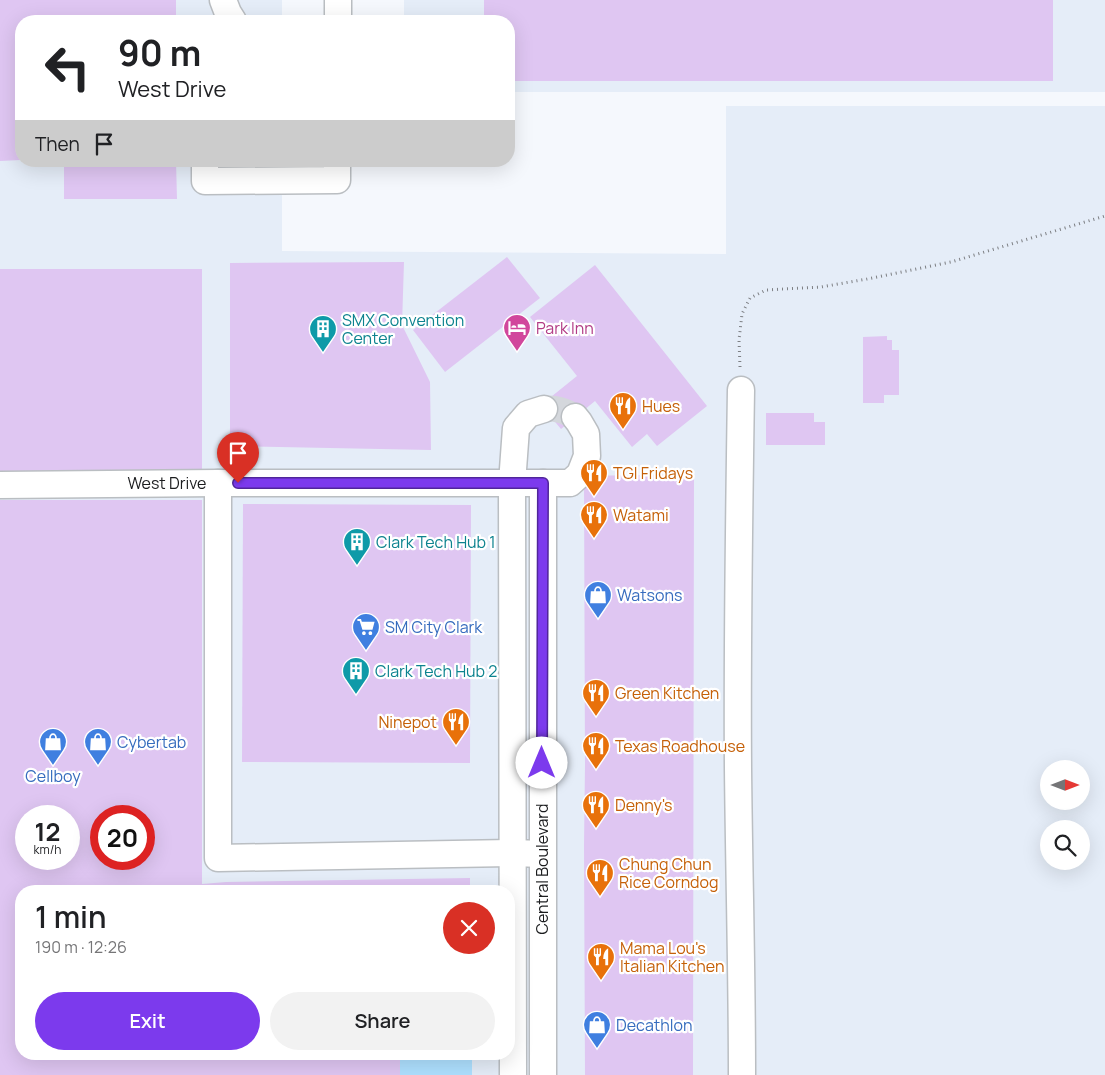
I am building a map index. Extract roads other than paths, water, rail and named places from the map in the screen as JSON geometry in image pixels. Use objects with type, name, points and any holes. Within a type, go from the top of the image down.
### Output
[{"type":"street","points":[[223,0],[229,15]]},
{"type":"street","points":[[338,0],[338,15]]},
{"type":"street","points":[[205,167],[205,181],[249,171],[337,171]]},
{"type":"street","points":[[741,390],[738,769],[742,1075]]},
{"type":"street","name":"Central Boulevard","points":[[513,885],[512,483],[516,428],[528,414],[544,409]]},
{"type":"street","name":"West Drive","points":[[0,484],[26,478],[218,483],[570,483],[580,474],[587,456],[586,434],[575,417]]},
{"type":"street","points":[[218,483],[218,858],[542,854]]},
{"type":"street","name":"Central Boulevard","points":[[542,1075],[543,483]]},
{"type":"street","name":"Central Boulevard","points":[[512,1060],[512,1075]]},
{"type":"water","points":[[400,1060],[472,1060],[472,1075],[400,1075]]},
{"type":"tunnel","points":[[544,409],[560,410],[575,417]]},
{"type":"place","name":"Park Inn","points":[[517,352]]},
{"type":"place","name":"SMX Convention Center","points":[[323,353]]},
{"type":"place","name":"Hues","points":[[623,430]]},
{"type":"place","name":"TGI Fridays","points":[[594,497]]},
{"type":"place","name":"Watami","points":[[594,539]]},
{"type":"place","name":"Clark Tech Hub 1","points":[[357,566]]},
{"type":"place","name":"Watsons","points":[[598,619]]},
{"type":"place","name":"SM City Clark","points":[[366,651]]},
{"type":"place","name":"Clark Tech Hub 2","points":[[356,695]]},
{"type":"place","name":"Green Kitchen","points":[[596,717]]},
{"type":"place","name":"Ninepot","points":[[456,746]]},
{"type":"place","name":"Cellboy","points":[[53,766]]},
{"type":"place","name":"Cybertab","points":[[98,766]]},
{"type":"place","name":"Texas Roadhouse","points":[[596,770]]},
{"type":"place","name":"Denny's","points":[[596,829]]},
{"type":"place","name":"Chung Chun Rice Corndog","points":[[600,897]]},
{"type":"place","name":"Mama Lou's Italian Kitchen","points":[[601,981]]},
{"type":"place","name":"Decathlon","points":[[597,1049]]}]
